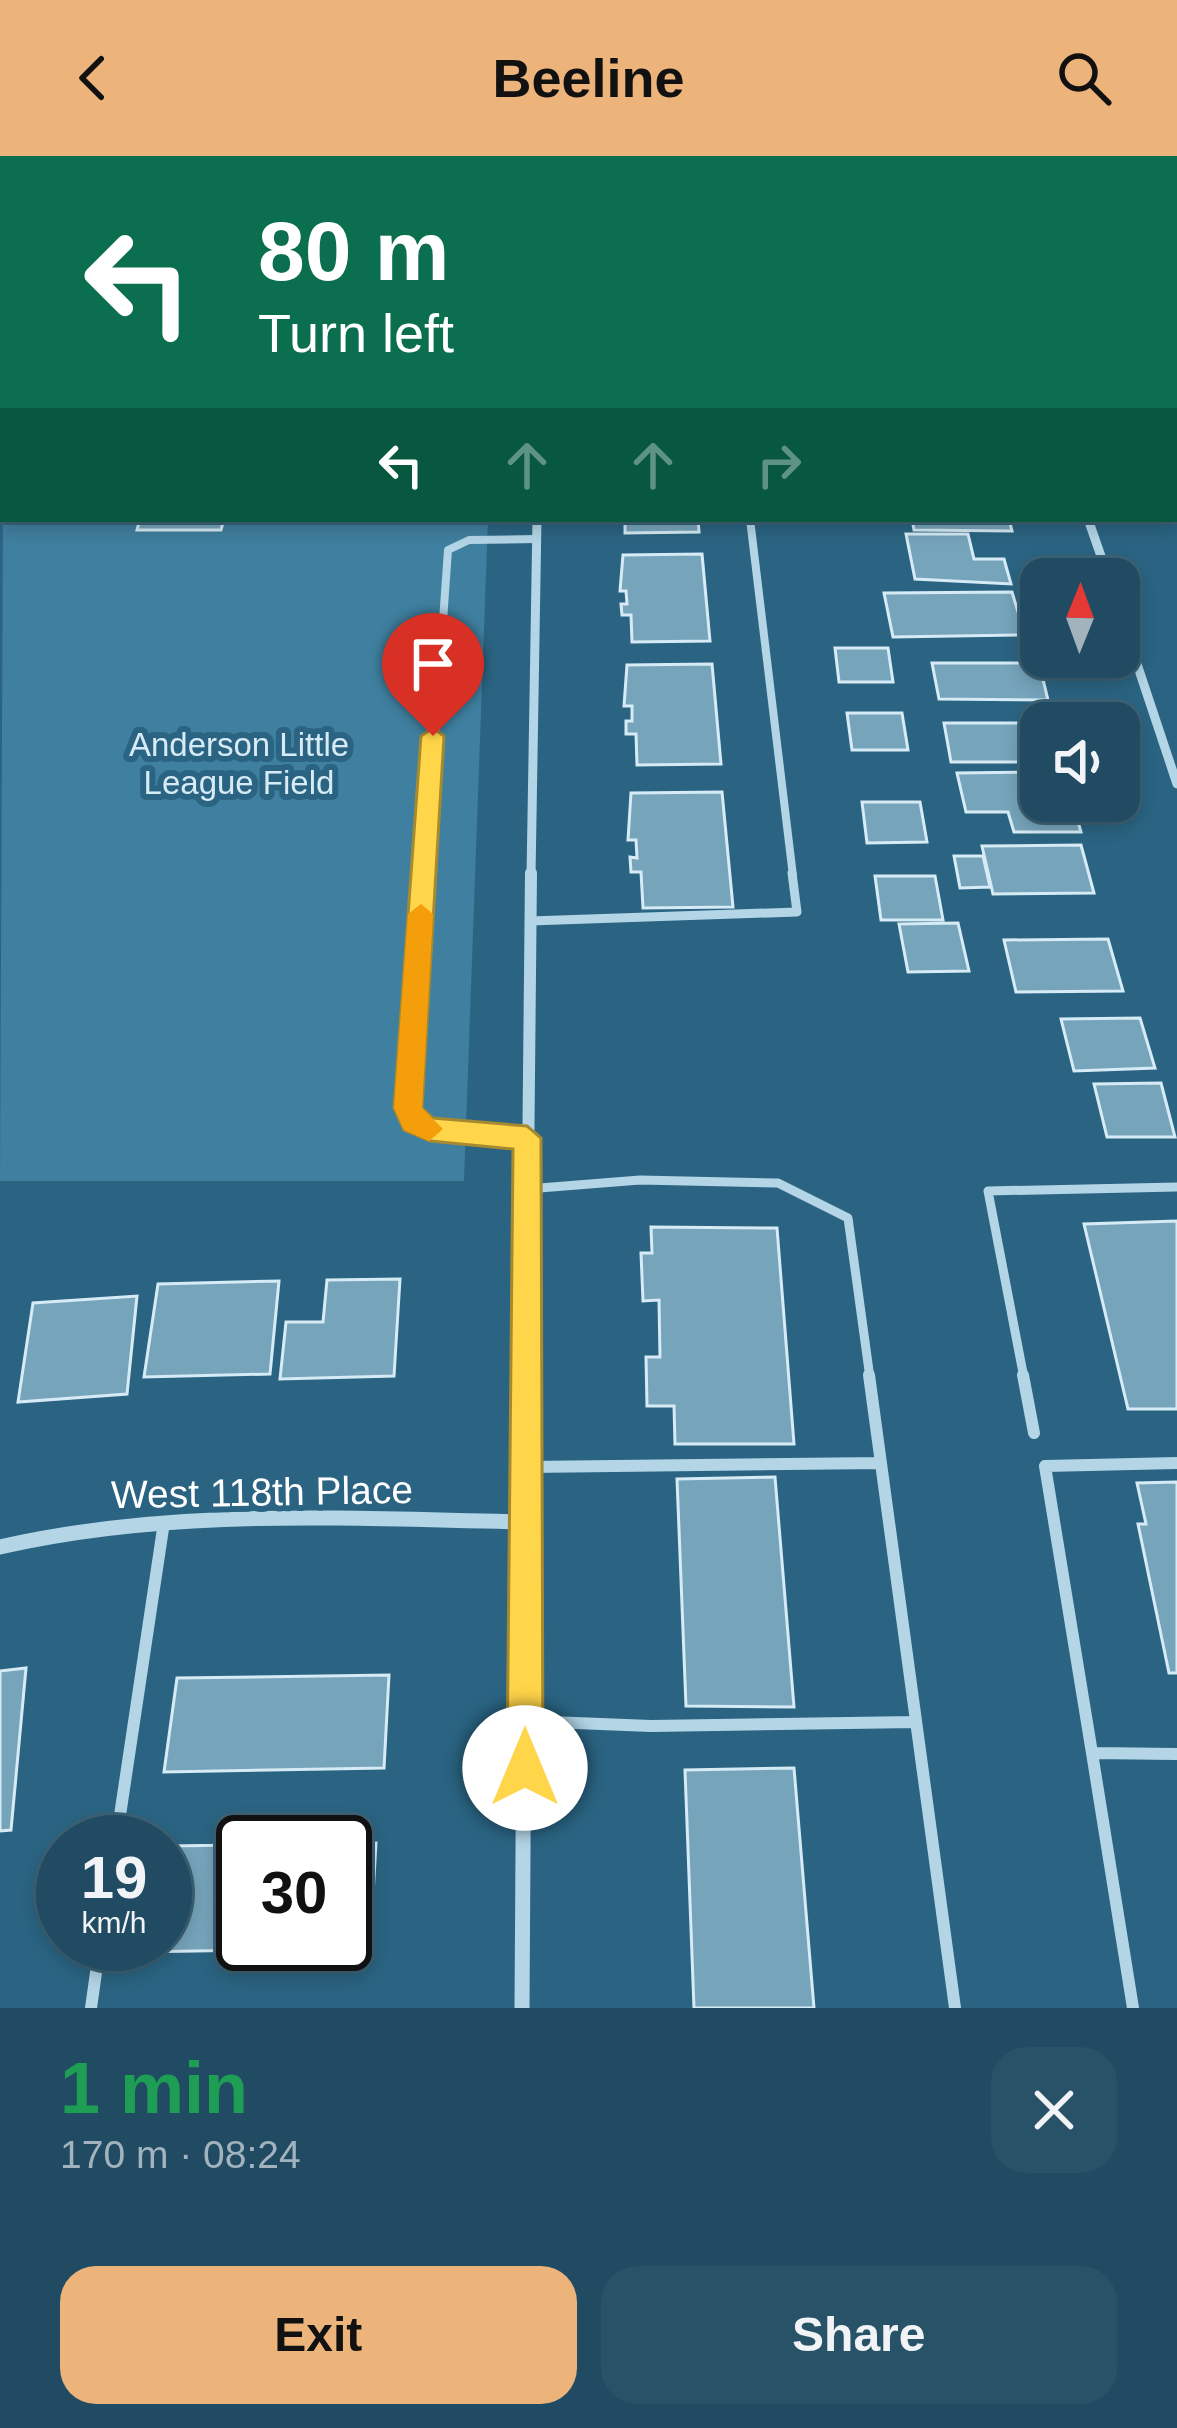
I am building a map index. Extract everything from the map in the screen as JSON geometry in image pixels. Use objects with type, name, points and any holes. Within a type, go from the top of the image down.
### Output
[{"type":"street","points":[[522,2008],[527,1138],[537,522]]},
{"type":"street","points":[[1089,522],[1101,558]]},
{"type":"street","points":[[1140,673],[1177,784]]},
{"type":"street","name":"West 118th Place","points":[[0,1547],[54,1532],[164,1522],[528,1522]]},
{"type":"lane","points":[[530,921],[797,912],[750,522]]},
{"type":"lane","points":[[527,1138],[430,1130],[413,1122],[408,1108],[448,550],[469,540],[537,539]]},
{"type":"lane","points":[[527,1189],[640,1180],[778,1183],[848,1218],[955,2008]]},
{"type":"lane","points":[[1034,1433],[988,1191],[1177,1187]]},
{"type":"lane","points":[[528,1467],[881,1463]]},
{"type":"lane","points":[[1133,2008],[1045,1466],[1177,1463]]},
{"type":"lane","points":[[120,1815],[164,1522]]},
{"type":"lane","points":[[525,1721],[651,1726],[916,1722]]},
{"type":"lane","points":[[1092,1753],[1177,1754]]},
{"type":"lane","points":[[91,2008],[96,1971]]},
{"type":"green space","name":"Anderson Little League Field","points":[[3,522],[488,522],[464,1181],[0,1181]]},
{"type":"building","points":[[139,522],[223,522],[221,530],[137,530]]},
{"type":"building","points":[[625,522],[698,522],[699,532],[625,533]]},
{"type":"building","points":[[913,522],[1010,522],[1012,531],[914,530]]},
{"type":"building","points":[[906,534],[968,534],[974,559],[1004,559],[1011,584],[915,579]]},
{"type":"building","points":[[702,554],[710,641],[632,642],[631,615],[622,615],[621,604],[627,604],[626,591],[620,591],[623,555]]},
{"type":"building","points":[[1012,592],[1020,635],[893,637],[884,593]]},
{"type":"building","points":[[835,648],[888,648],[893,682],[839,682]]},
{"type":"building","points":[[932,663],[1020,663],[1020,678],[1043,678],[1048,700],[939,699]]},
{"type":"building","points":[[712,664],[721,764],[637,765],[636,734],[626,734],[626,721],[632,721],[632,706],[624,706],[627,665]]},
{"type":"building","points":[[847,713],[902,713],[908,750],[852,750]]},
{"type":"building","points":[[944,723],[1020,723],[1020,762],[951,762]]},
{"type":"building","points":[[1020,772],[1020,822],[1078,822],[1081,832],[1014,832],[1008,812],[966,812],[957,773]]},
{"type":"building","points":[[722,792],[733,907],[643,908],[641,872],[631,872],[630,857],[637,858],[636,840],[628,840],[631,793]]},
{"type":"building","points":[[862,802],[920,802],[927,842],[867,843]]},
{"type":"building","points":[[1081,845],[1094,893],[993,894],[982,846]]},
{"type":"building","points":[[954,856],[983,856],[990,887],[960,888]]},
{"type":"building","points":[[875,876],[935,876],[943,920],[881,920]]},
{"type":"building","points":[[958,923],[969,971],[908,972],[899,924]]},
{"type":"building","points":[[1108,939],[1123,991],[1016,992],[1004,940]]},
{"type":"building","points":[[1140,1018],[1155,1068],[1074,1071],[1061,1019]]},
{"type":"building","points":[[1161,1083],[1175,1137],[1107,1137],[1094,1084]]},
{"type":"building","points":[[1177,1221],[1177,1409],[1128,1409],[1084,1224]]},
{"type":"building","points":[[651,1227],[777,1228],[794,1444],[675,1444],[674,1406],[647,1406],[646,1357],[660,1357],[659,1300],[643,1301],[641,1253],[652,1253]]},
{"type":"building","points":[[400,1279],[394,1376],[280,1379],[286,1322],[323,1322],[327,1280]]},
{"type":"building","points":[[279,1281],[270,1374],[144,1377],[158,1284]]},
{"type":"building","points":[[137,1296],[127,1394],[18,1402],[33,1303]]},
{"type":"building","points":[[775,1477],[794,1707],[686,1706],[677,1479]]},
{"type":"building","points":[[1177,1482],[1177,1673],[1169,1673],[1138,1524],[1146,1524],[1137,1483]]},
{"type":"building","points":[[26,1668],[11,1830],[0,1831],[0,1671]]},
{"type":"building","points":[[389,1675],[384,1768],[164,1772],[177,1678]]},
{"type":"building","points":[[794,1768],[814,2008],[694,2008],[685,1770]]},
{"type":"building","points":[[372,1843],[376,1843],[372,1913]]},
{"type":"building","points":[[216,1845],[216,1951],[192,1951],[192,1846]]},
{"type":"slow traffic","points":[[421,914],[408,1108],[413,1122],[429,1129]]},
{"type":"route","points":[[433,736],[408,1108],[413,1122],[430,1130],[527,1138],[525,1768]]}]
